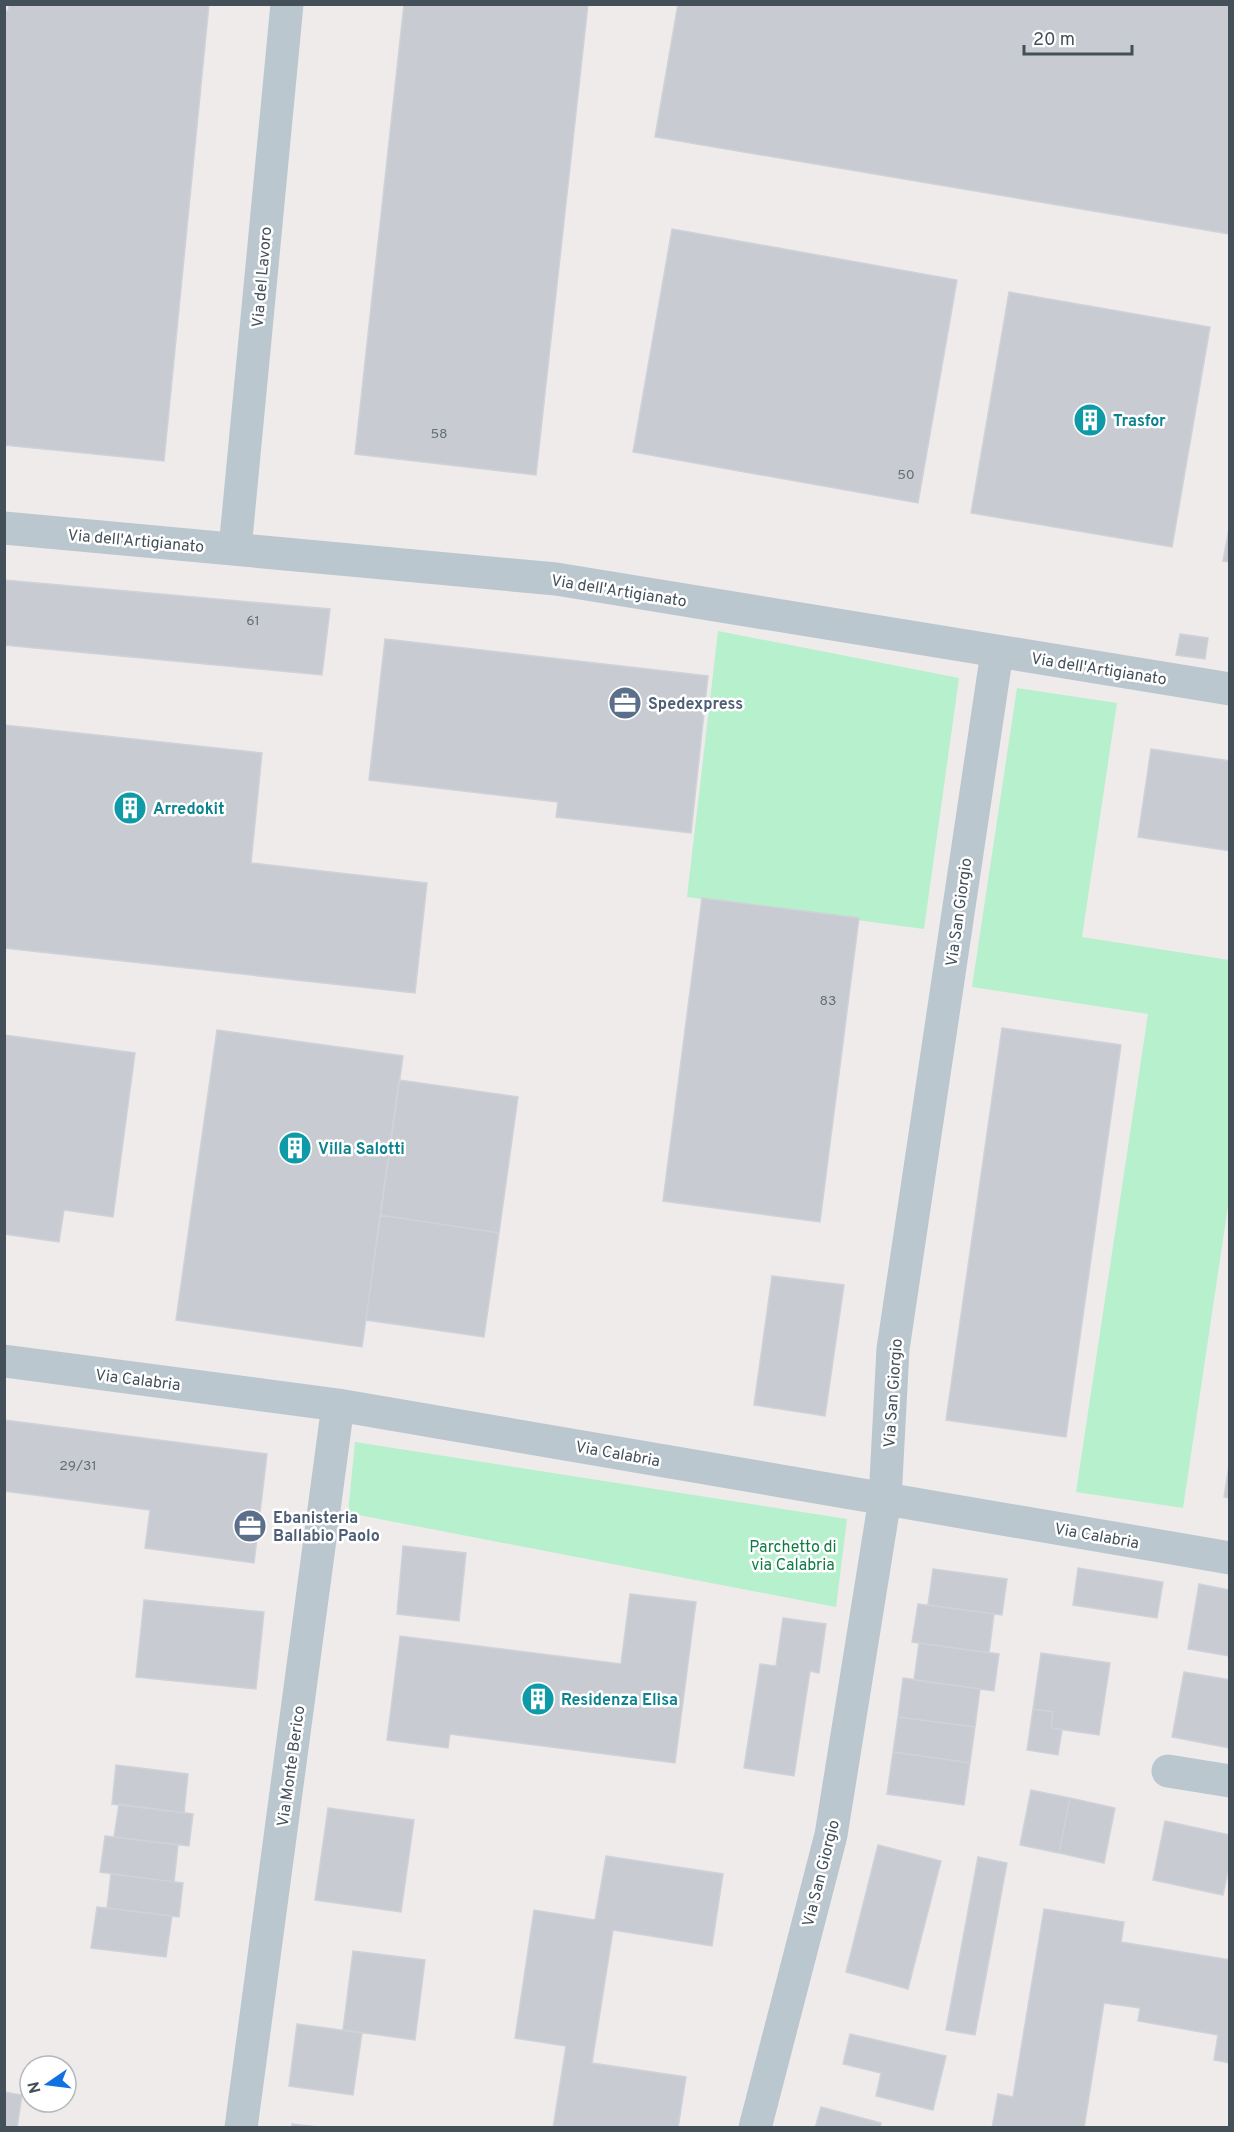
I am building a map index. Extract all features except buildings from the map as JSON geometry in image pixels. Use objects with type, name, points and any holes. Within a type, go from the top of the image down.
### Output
[{"type":"street","name":"Via del Lavoro","points":[[235,549],[287,4]]},
{"type":"street","name":"Via dell'Artigianato","points":[[4,528],[556,579],[1230,689]]},
{"type":"street","name":"Via San Giorgio","points":[[755,2127],[831,1835],[885,1499],[893,1349],[996,652]]},
{"type":"street","name":"Via Calabria","points":[[4,1361],[338,1405],[1230,1558]]},
{"type":"street","name":"Via Monte Berico","points":[[241,2127],[338,1405]]},
{"type":"street","points":[[1168,1771],[1230,1781]]},
{"type":"green space","points":[[718,631],[959,678],[924,929],[687,897]]},
{"type":"green space","points":[[1017,688],[1117,703],[1082,937],[1229,960],[1229,1199],[1183,1508],[1076,1492],[1148,1014],[972,987]]},
{"type":"green space","name":"Parchetto di via Calabria","points":[[355,1442],[847,1519],[836,1607],[348,1513]]},
{"type":"place","name":"Trasfor","points":[[1090,420]]},
{"type":"place","name":"Spedexpress","points":[[625,703]]},
{"type":"place","name":"Arredokit","points":[[130,808]]},
{"type":"place","name":"Villa Salotti","points":[[295,1148]]},
{"type":"place","name":"Ebanisteria Ballabio Paolo","points":[[250,1526]]},
{"type":"place","name":"Residenza Elisa","points":[[538,1699]]}]
